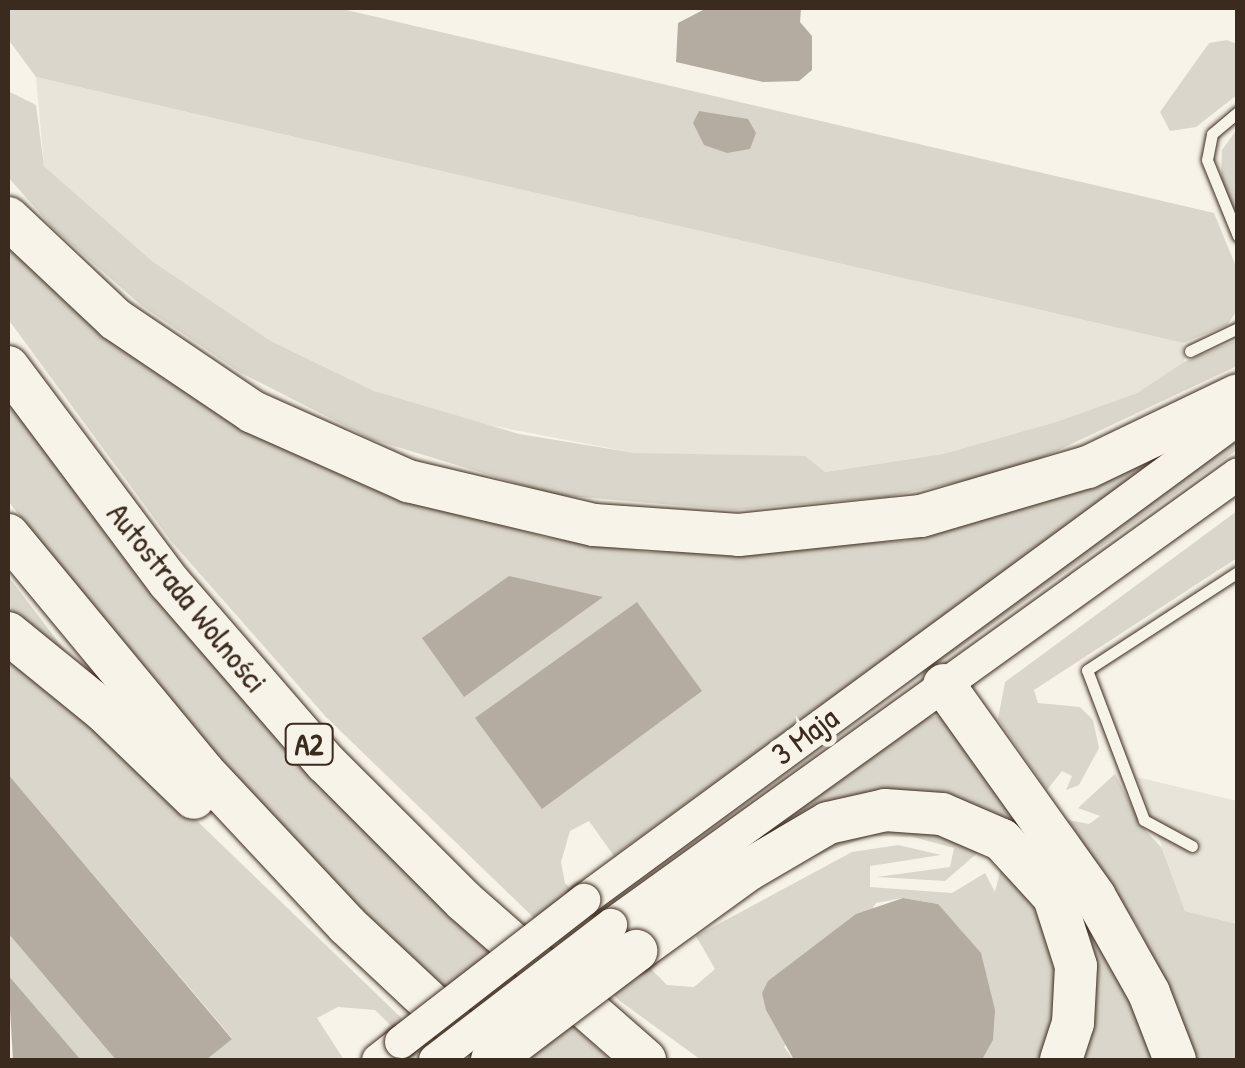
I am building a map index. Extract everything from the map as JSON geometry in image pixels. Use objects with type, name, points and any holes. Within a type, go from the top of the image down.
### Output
[{"type":"highway","points":[[8,218],[115,320],[254,412],[408,480],[594,526],[739,535],[921,516],[1088,467],[1238,395]]},
{"type":"highway","name":"Autostrada Wolności","points":[[8,367],[170,582],[326,763],[464,901],[645,1060]]},
{"type":"highway","points":[[8,535],[202,771],[347,925]]},
{"type":"highway","points":[[8,633],[347,925],[494,1060],[624,938],[828,822],[885,810],[942,814],[1002,840],[1034,870],[1060,910],[1072,946],[1077,992],[1061,1060]]},
{"type":"highway","points":[[944,684],[1096,897],[1142,979],[1175,1060]]},
{"type":"main road","name":"3 Maja","points":[[390,1051],[584,900],[1238,419]]},
{"type":"main road","name":"3 Maja","points":[[435,1060],[624,938],[944,684],[1238,474]]},
{"type":"main road","points":[[878,682],[944,684]]},
{"type":"lane","points":[[1238,112],[1212,134],[1207,160],[1238,236]]},
{"type":"lane","points":[[1190,351],[1238,328]]},
{"type":"lane","points":[[1192,846],[1144,820],[1086,670],[1238,572]]},
{"type":"shaded area","points":[[8,8],[338,8],[1214,213],[1237,269],[1237,311],[1227,325],[1183,343],[36,77],[8,39]]},
{"type":"shaded area","points":[[707,8],[801,8],[800,22],[812,36],[812,70],[799,81],[763,82],[676,62],[678,23]]},
{"type":"shaded area","points":[[1227,40],[1237,44],[1237,95],[1196,127],[1170,131],[1160,112],[1209,43]]},
{"type":"shaded area","points":[[36,77],[1183,343],[1184,362],[1137,393],[1059,421],[943,454],[824,472],[635,453],[447,417],[374,391],[271,341],[152,261],[44,166]]},
{"type":"shaded area","points":[[8,91],[36,105],[44,166],[152,261],[271,341],[374,391],[519,434],[635,453],[805,456],[825,472],[943,454],[1059,421],[1137,393],[1184,362],[1237,340],[1237,366],[1016,470],[886,497],[734,510],[555,495],[371,439],[241,373],[142,306],[52,227],[8,177]]},
{"type":"shaded area","points":[[699,111],[748,119],[756,133],[750,149],[727,153],[704,145],[693,123]]},
{"type":"shaded area","points":[[1237,129],[1237,221],[1221,179],[1222,150]]},
{"type":"shaded area","points":[[8,247],[134,358],[288,449],[387,491],[544,537],[647,552],[905,541],[1020,508],[1181,442],[614,856],[589,821],[570,831],[561,862],[565,883],[667,985],[694,987],[715,969],[696,936],[852,852],[898,845],[941,855],[870,866],[870,887],[952,893],[985,873],[995,892],[1002,864],[1023,886],[1056,953],[1061,1010],[1043,1060],[982,1060],[993,1040],[938,904],[903,898],[876,903],[784,1047],[794,1060],[701,1060],[620,1001],[326,717],[171,541],[8,319]]},
{"type":"shaded area","points":[[8,398],[449,916],[611,1060],[520,1060],[390,940],[179,716],[8,501]]},
{"type":"shaded area","points":[[1237,439],[1237,450],[932,668],[932,664]]},
{"type":"shaded area","points":[[1237,511],[1237,558],[1034,690],[1038,703],[1080,707],[1093,720],[1099,748],[1079,785],[1066,790],[1072,776],[1062,771],[1047,790],[998,719],[1005,682]]},
{"type":"shaded area","points":[[8,576],[92,686],[8,620]]},
{"type":"shaded area","points":[[509,576],[603,597],[464,697],[422,638]]},
{"type":"shaded area","points":[[637,602],[702,691],[542,809],[475,718]]},
{"type":"shaded area","points":[[8,650],[134,760],[445,1060],[426,1060],[375,1010],[338,1007],[317,1018],[344,1060],[206,1060],[232,1038],[8,774]]},
{"type":"shaded area","points":[[942,716],[1045,853],[1120,978],[1156,1060],[1074,1060],[1081,1040],[1013,834],[824,807],[768,833],[925,717]]},
{"type":"shaded area","points":[[8,774],[232,1039],[206,1060],[116,1060],[8,933]]},
{"type":"shaded area","points":[[1115,774],[1143,828],[1162,848],[1185,911],[1237,924],[1237,1060],[1195,1060],[1140,930],[1068,820],[1089,824],[1100,816],[1078,808]]},
{"type":"shaded area","points":[[1137,777],[1237,801],[1237,924],[1185,911]]},
{"type":"shaded area","points":[[927,826],[982,849],[945,881],[877,877],[950,867],[954,848],[913,837],[870,836],[798,862],[834,835]]},
{"type":"shaded area","points":[[903,898],[938,904],[981,953],[995,1010],[993,1040],[982,1060],[794,1060],[766,1010],[762,993],[768,981],[856,914]]},
{"type":"shaded area","points":[[8,933],[116,1060],[81,1060],[8,975]]},
{"type":"shaded area","points":[[8,975],[81,1060],[13,1060]]}]
